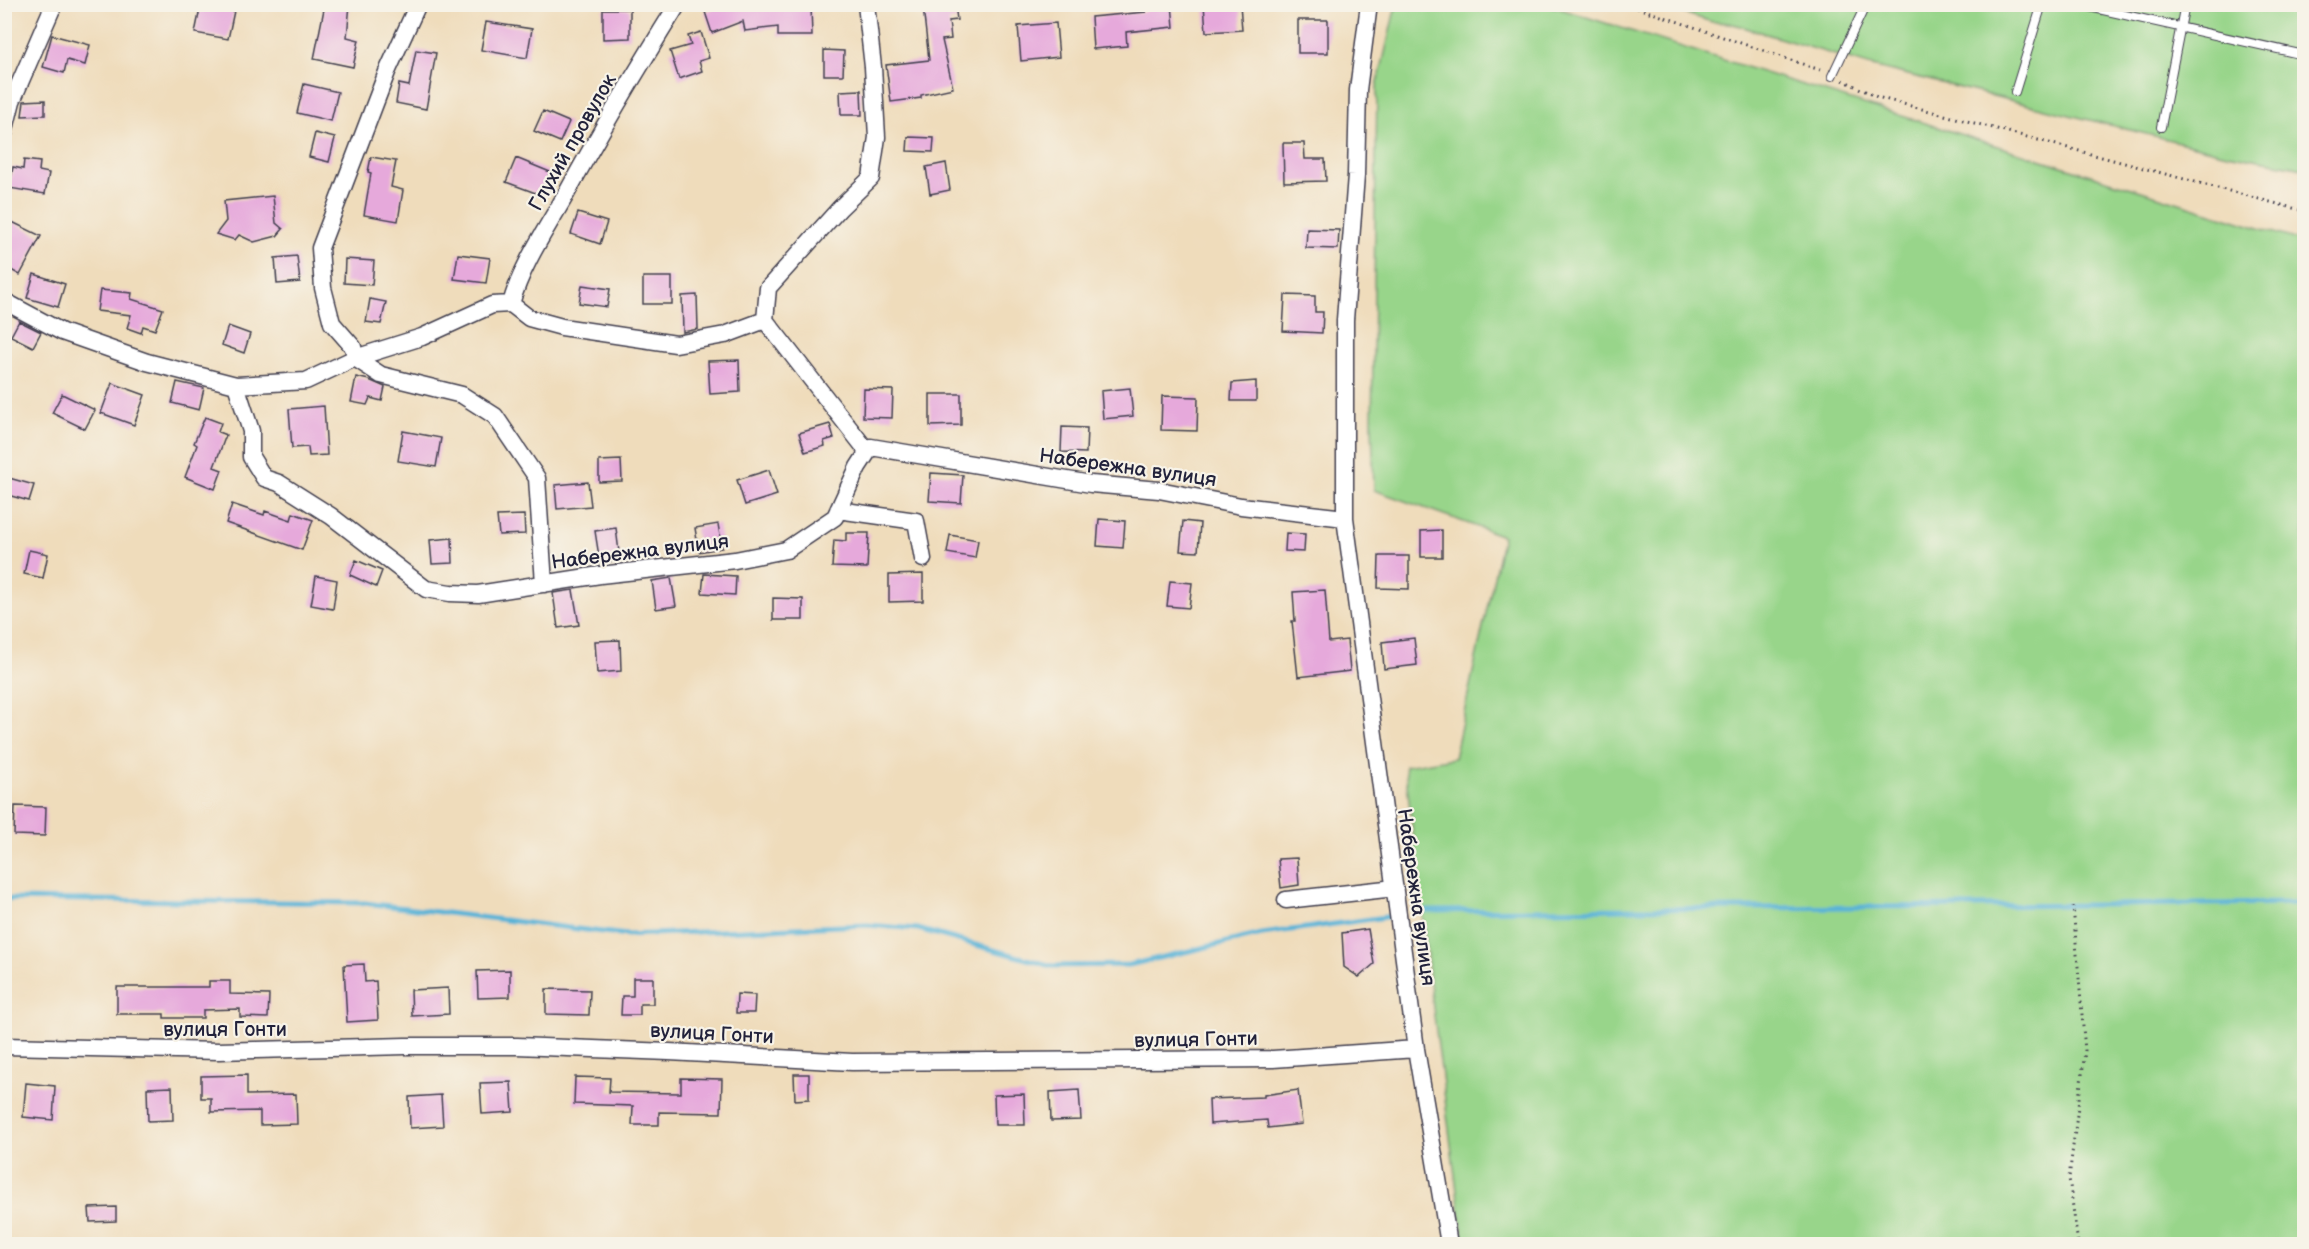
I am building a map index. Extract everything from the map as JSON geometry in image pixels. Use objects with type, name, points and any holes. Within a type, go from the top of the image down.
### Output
[{"type":"street","points":[[4,133],[12,101],[54,4]]},
{"type":"street","points":[[418,4],[387,72],[320,248],[323,288],[333,323],[352,347],[355,358],[381,375],[462,395],[495,416],[537,478],[544,584]]},
{"type":"street","name":"Глухий провулок","points":[[511,304],[515,289],[548,226],[619,100],[678,4]]},
{"type":"street","points":[[866,4],[877,137],[872,178],[840,208],[768,288],[765,320],[868,452]]},
{"type":"street","name":"Набережна вулиця","points":[[1369,4],[1358,90],[1356,175],[1345,320],[1345,518],[1416,1049],[1449,1245]]},
{"type":"street","points":[[4,301],[62,332],[147,362],[236,385],[306,381],[355,358],[422,337],[492,305],[511,304],[529,318],[562,327],[676,344],[725,335],[765,320]]},
{"type":"street","name":"Набережна вулиця","points":[[236,385],[251,431],[251,457],[264,478],[279,483],[331,516],[426,589],[478,594],[683,565],[735,560],[786,550],[835,517],[871,447],[1091,484],[1159,490],[1241,506],[1345,518]]},
{"type":"street","points":[[838,510],[916,521],[923,559]]},
{"type":"street","points":[[1286,900],[1395,888]]},
{"type":"street","name":"вулиця Гонти","points":[[4,1046],[219,1051],[405,1046],[517,1046],[852,1062],[1273,1059],[1416,1049]]},
{"type":"lane","points":[[1832,76],[1866,4]]},
{"type":"lane","points":[[2015,92],[2042,4]]},
{"type":"lane","points":[[2076,4],[2304,54]]},
{"type":"lane","points":[[2161,127],[2185,4]]},
{"type":"path","points":[[1626,4],[1797,61],[1877,97],[2304,211]]},
{"type":"path","points":[[2073,906],[2085,1051],[2069,1178],[2078,1245]]},
{"type":"green space","points":[[1396,5],[1548,5],[2304,242],[2304,1244],[1464,1244],[1433,1008],[1405,766],[1454,758],[1503,536],[1374,490],[1372,426],[1377,87]]},
{"type":"green space","points":[[1658,5],[2304,5],[2304,168],[2227,154],[1868,65],[1730,23],[1712,22]]},
{"type":"building","points":[[201,4],[225,4],[224,9],[234,11],[228,39],[195,33]]},
{"type":"building","points":[[325,4],[350,4],[347,37],[359,40],[353,67],[314,59]]},
{"type":"building","points":[[778,4],[779,7],[811,6],[812,36],[778,36],[778,27],[745,31],[743,21],[712,33],[705,12],[724,5],[726,9]]},
{"type":"building","points":[[955,4],[957,20],[949,21],[951,39],[942,40],[953,88],[921,95],[921,98],[891,102],[886,65],[929,60],[923,7]]},
{"type":"building","points":[[1145,4],[1172,4],[1174,27],[1126,32],[1127,46],[1093,49],[1091,17],[1146,12]]},
{"type":"building","points":[[1204,4],[1240,4],[1242,30],[1206,32]]},
{"type":"building","points":[[603,9],[630,9],[630,38],[603,39]]},
{"type":"building","points":[[1298,20],[1328,20],[1328,53],[1298,53]]},
{"type":"building","points":[[486,22],[532,29],[527,58],[481,50]]},
{"type":"building","points":[[1056,23],[1059,57],[1021,61],[1018,26]]},
{"type":"building","points":[[701,32],[709,58],[699,61],[702,71],[679,79],[670,51],[691,45],[688,36]]},
{"type":"building","points":[[52,35],[90,45],[85,65],[67,60],[64,73],[43,67]]},
{"type":"building","points":[[416,50],[436,53],[426,109],[396,103],[399,84],[409,86]]},
{"type":"building","points":[[824,50],[844,51],[843,75],[824,75]]},
{"type":"building","points":[[304,84],[338,92],[331,121],[297,113]]},
{"type":"building","points":[[861,90],[862,115],[841,115],[840,91]]},
{"type":"building","points":[[45,100],[45,115],[22,116],[24,101]]},
{"type":"building","points":[[543,111],[569,122],[560,142],[534,131]]},
{"type":"building","points":[[315,133],[335,138],[329,162],[309,157]]},
{"type":"building","points":[[908,137],[934,138],[933,152],[907,151]]},
{"type":"building","points":[[1283,143],[1304,143],[1305,159],[1325,159],[1326,181],[1284,182]]},
{"type":"building","points":[[371,157],[396,161],[391,187],[403,190],[398,221],[364,215],[371,173],[368,172]]},
{"type":"building","points":[[516,158],[550,172],[541,195],[506,182]]},
{"type":"building","points":[[24,160],[40,162],[39,171],[49,173],[45,194],[9,188],[13,167],[23,169]]},
{"type":"building","points":[[946,163],[950,190],[930,194],[926,167]]},
{"type":"building","points":[[273,196],[276,223],[283,229],[277,236],[254,242],[239,235],[235,240],[216,234],[226,221],[224,201]]},
{"type":"building","points":[[578,213],[607,222],[600,244],[571,234]]},
{"type":"building","points":[[4,218],[41,236],[20,275],[4,266]]},
{"type":"building","points":[[1307,229],[1339,230],[1338,249],[1306,248]]},
{"type":"building","points":[[458,254],[490,258],[486,283],[454,279]]},
{"type":"building","points":[[297,256],[300,282],[277,284],[275,258]]},
{"type":"building","points":[[345,259],[374,261],[372,285],[344,283]]},
{"type":"building","points":[[34,274],[65,284],[58,307],[27,298]]},
{"type":"building","points":[[643,277],[672,277],[672,304],[643,304]]},
{"type":"building","points":[[582,285],[610,289],[607,307],[579,303]]},
{"type":"building","points":[[100,290],[132,293],[131,299],[163,309],[155,330],[143,326],[141,333],[127,328],[131,315],[97,311]]},
{"type":"building","points":[[697,295],[698,329],[683,332],[682,296]]},
{"type":"building","points":[[1285,295],[1315,296],[1315,312],[1323,312],[1322,333],[1283,331]]},
{"type":"building","points":[[370,299],[386,302],[381,324],[366,322]]},
{"type":"building","points":[[19,321],[41,332],[33,347],[11,336]]},
{"type":"building","points":[[228,326],[250,334],[244,353],[222,345]]},
{"type":"building","points":[[739,360],[740,392],[710,394],[708,361]]},
{"type":"building","points":[[356,377],[385,387],[382,401],[370,398],[367,405],[351,402]]},
{"type":"building","points":[[1256,381],[1256,401],[1231,401],[1232,383]]},
{"type":"building","points":[[177,382],[204,388],[199,410],[172,403]]},
{"type":"building","points":[[112,383],[145,395],[134,425],[101,413]]},
{"type":"building","points":[[1130,388],[1133,416],[1103,419],[1101,391]]},
{"type":"building","points":[[864,389],[893,390],[892,418],[863,417]]},
{"type":"building","points":[[62,394],[95,410],[85,429],[52,413]]},
{"type":"building","points":[[930,394],[961,394],[961,425],[930,426]]},
{"type":"building","points":[[1162,396],[1198,397],[1197,431],[1161,430]]},
{"type":"building","points":[[324,406],[327,455],[309,456],[308,447],[292,448],[289,409]]},
{"type":"building","points":[[205,417],[221,423],[218,432],[226,435],[214,467],[222,470],[215,489],[185,477],[197,445],[194,443]]},
{"type":"building","points":[[830,424],[834,438],[824,441],[825,446],[805,452],[799,433]]},
{"type":"building","points":[[1062,427],[1087,428],[1086,453],[1061,452]]},
{"type":"building","points":[[403,431],[441,438],[436,467],[398,461]]},
{"type":"building","points":[[621,460],[622,481],[599,482],[599,461]]},
{"type":"building","points":[[769,470],[777,495],[745,505],[737,480]]},
{"type":"building","points":[[931,473],[963,475],[961,503],[929,501]]},
{"type":"building","points":[[9,478],[34,485],[29,501],[4,494]]},
{"type":"building","points":[[588,482],[591,506],[557,509],[555,485]]},
{"type":"building","points":[[232,504],[264,515],[265,511],[291,520],[293,513],[313,520],[302,550],[226,523]]},
{"type":"building","points":[[524,515],[525,534],[499,535],[497,516]]},
{"type":"building","points":[[1099,519],[1125,521],[1123,548],[1097,546]]},
{"type":"building","points":[[1183,521],[1200,523],[1198,552],[1180,551]]},
{"type":"building","points":[[718,524],[722,548],[699,552],[695,528]]},
{"type":"building","points":[[616,528],[620,560],[600,563],[595,531]]},
{"type":"building","points":[[1442,530],[1442,557],[1421,557],[1421,531]]},
{"type":"building","points":[[846,533],[869,533],[867,568],[832,567],[834,540],[846,541]]},
{"type":"building","points":[[1286,533],[1305,534],[1304,552],[1285,551]]},
{"type":"building","points":[[950,535],[978,540],[975,558],[947,553]]},
{"type":"building","points":[[452,538],[453,563],[432,564],[430,540]]},
{"type":"building","points":[[29,550],[48,554],[43,578],[24,574]]},
{"type":"building","points":[[1379,556],[1409,556],[1409,589],[1378,588]]},
{"type":"building","points":[[356,560],[382,571],[376,587],[350,575]]},
{"type":"building","points":[[704,574],[736,576],[735,595],[702,593]]},
{"type":"building","points":[[923,574],[923,601],[889,602],[889,575]]},
{"type":"building","points":[[316,576],[337,580],[333,609],[311,605]]},
{"type":"building","points":[[671,578],[676,606],[656,609],[652,581]]},
{"type":"building","points":[[1170,581],[1192,583],[1189,608],[1167,606]]},
{"type":"building","points":[[573,590],[579,625],[558,628],[553,593]]},
{"type":"building","points":[[1325,590],[1329,642],[1347,640],[1350,671],[1298,677],[1292,621],[1295,621],[1293,592]]},
{"type":"building","points":[[773,598],[803,599],[803,620],[773,620]]},
{"type":"building","points":[[1414,638],[1417,665],[1384,669],[1382,642]]},
{"type":"building","points":[[620,640],[621,671],[597,673],[595,641]]},
{"type":"building","points":[[15,806],[46,807],[45,836],[14,835]]},
{"type":"building","points":[[1297,858],[1299,885],[1281,888],[1278,859]]},
{"type":"building","points":[[1368,929],[1374,964],[1359,977],[1344,967],[1342,933]]},
{"type":"building","points":[[364,964],[365,982],[376,981],[378,1020],[347,1022],[344,965]]},
{"type":"building","points":[[510,970],[510,997],[478,998],[477,971]]},
{"type":"building","points":[[633,978],[653,978],[653,1004],[640,1004],[640,1015],[621,1015],[622,996],[633,996]]},
{"type":"building","points":[[209,981],[230,981],[230,994],[269,995],[268,1018],[240,1017],[240,1009],[203,1010],[203,1018],[164,1018],[164,1014],[117,1014],[117,987],[209,987]]},
{"type":"building","points":[[448,988],[449,1014],[412,1016],[411,990]]},
{"type":"building","points":[[546,989],[590,990],[589,1015],[546,1014]]},
{"type":"building","points":[[737,994],[755,995],[754,1013],[736,1013]]},
{"type":"building","points":[[794,1074],[809,1074],[809,1099],[795,1100]]},
{"type":"building","points":[[247,1075],[247,1095],[296,1094],[297,1124],[260,1125],[260,1111],[211,1112],[211,1098],[201,1098],[201,1076]]},
{"type":"building","points":[[575,1077],[610,1078],[609,1092],[681,1093],[681,1078],[722,1079],[721,1113],[659,1112],[659,1125],[632,1125],[633,1106],[574,1104]]},
{"type":"building","points":[[511,1082],[513,1112],[482,1114],[480,1083]]},
{"type":"building","points":[[26,1083],[55,1086],[53,1120],[23,1117]]},
{"type":"building","points":[[172,1087],[173,1120],[148,1121],[147,1088]]},
{"type":"building","points":[[1079,1090],[1081,1120],[1051,1121],[1050,1092]]},
{"type":"building","points":[[1298,1090],[1302,1124],[1268,1128],[1267,1120],[1210,1124],[1209,1099],[1264,1097],[1264,1095]]},
{"type":"building","points":[[1024,1094],[1025,1125],[995,1125],[994,1095]]},
{"type":"building","points":[[441,1095],[443,1126],[410,1128],[409,1097]]},
{"type":"building","points":[[116,1207],[116,1221],[90,1222],[89,1208]]},
{"type":"waterway","points":[[4,899],[365,903],[627,935],[867,925],[918,929],[1052,966],[1129,965],[1262,934],[1393,916]]},
{"type":"waterway","points":[[1426,911],[2304,903]]}]
